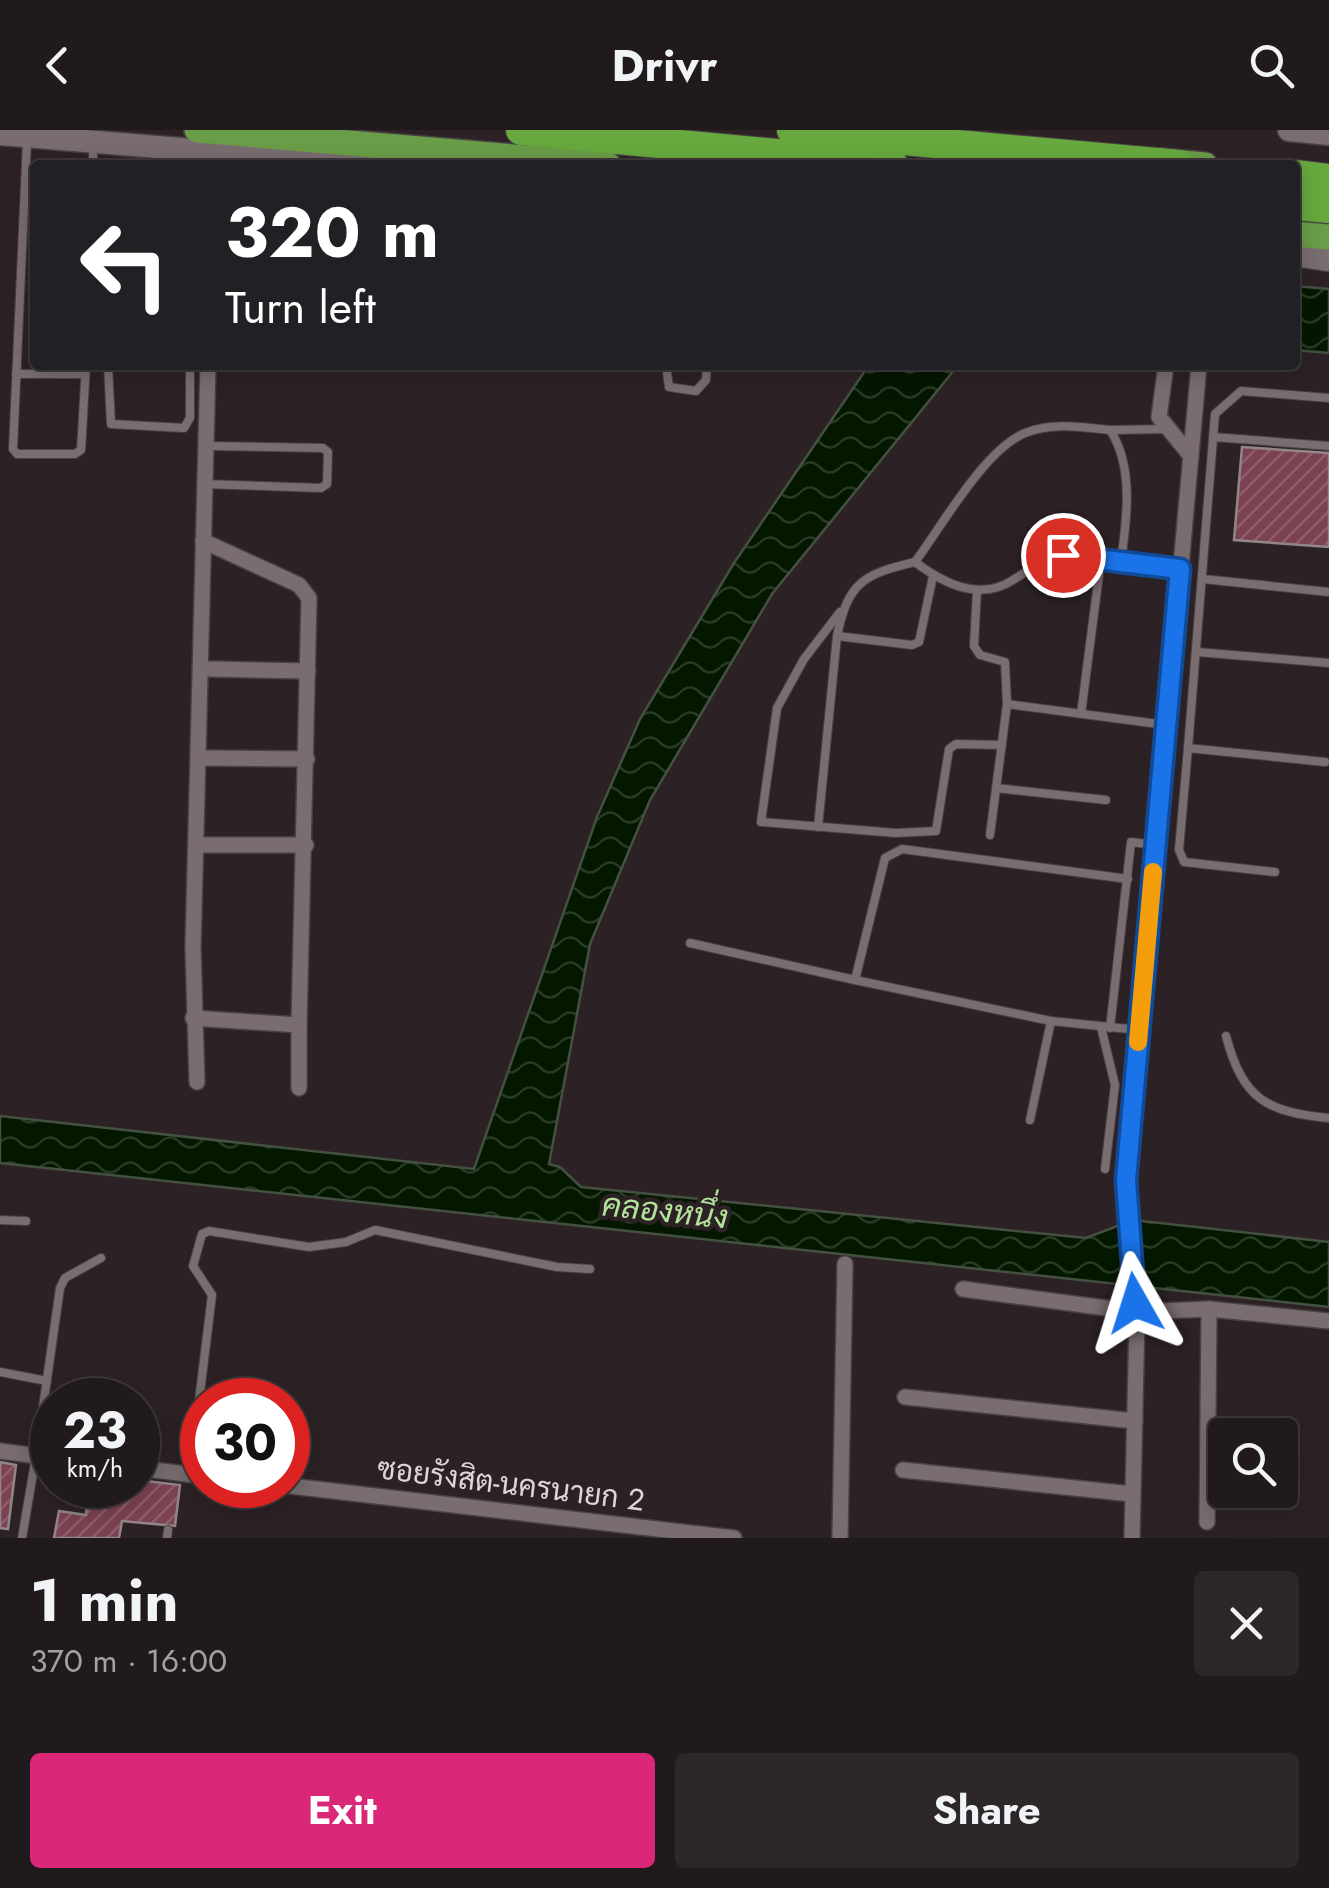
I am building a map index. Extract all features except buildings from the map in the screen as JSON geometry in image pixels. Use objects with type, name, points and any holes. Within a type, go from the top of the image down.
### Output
[{"type":"highway","points":[[198,130],[382,160]]},
{"type":"highway","points":[[520,130],[840,160]]},
{"type":"highway","points":[[792,130],[1124,160]]},
{"type":"highway","points":[[822,130],[1150,160]]},
{"type":"highway","points":[[357,158],[429,160]]},
{"type":"highway","points":[[1300,174],[1329,177]]},
{"type":"highway","points":[[1300,205],[1329,208]]},
{"type":"highway","points":[[1300,235],[1329,238]]},
{"type":"main road","points":[[1289,130],[1329,134]]},
{"type":"main road","points":[[0,134],[27,136],[93,154],[242,160],[357,158]]},
{"type":"main road","points":[[1300,257],[1329,260]]},
{"type":"street","points":[[197,1082],[194,1018],[208,370]]},
{"type":"street","points":[[1165,370],[1158,416],[1191,456]]},
{"type":"street","points":[[1132,1538],[1136,1307],[1125,1216],[1199,370]]},
{"type":"street","points":[[203,541],[305,590],[309,598],[298,1088]]},
{"type":"street","points":[[210,670],[308,671]]},
{"type":"street","points":[[205,758],[307,760]]},
{"type":"street","points":[[204,845],[306,845]]},
{"type":"street","points":[[194,1018],[299,1024]]},
{"type":"street","points":[[840,1538],[846,1264]]},
{"type":"street","points":[[963,1289],[1136,1307],[1209,1308],[1329,1322]]},
{"type":"street","points":[[1206,1522],[1209,1308]]},
{"type":"street","points":[[905,1397],[1134,1421]]},
{"type":"street","points":[[0,1451],[30,1457]]},
{"type":"street","points":[[903,1470],[1132,1494]]},
{"type":"street","name":"ซอยรังสิต-นครนายก 2","points":[[310,1488],[734,1538]]},
{"type":"lane","points":[[27,136],[30,172]]},
{"type":"lane","points":[[16,374],[86,370],[81,450],[75,454],[17,454],[12,449],[16,374],[30,197]]},
{"type":"lane","points":[[108,370],[111,424],[184,428],[190,418],[190,370]]},
{"type":"lane","points":[[667,370],[669,387],[696,391],[706,380],[707,370]]},
{"type":"lane","points":[[1275,872],[1184,862],[1179,850],[1215,414],[1241,391],[1329,398]]},
{"type":"lane","points":[[1002,745],[956,744],[950,749],[936,831],[818,827],[761,822],[758,816],[783,694],[862,580],[875,570],[916,562],[986,466],[1014,440],[1041,428],[1169,429]]},
{"type":"lane","points":[[1110,430],[1123,459],[1127,518],[1121,561]]},
{"type":"lane","points":[[1213,438],[1329,446]]},
{"type":"lane","points":[[204,484],[320,488],[327,484],[328,452],[323,448],[206,446]]},
{"type":"lane","points":[[916,562],[946,584],[978,590],[1011,582],[1044,558],[1063,555],[1180,569]]},
{"type":"lane","points":[[1081,714],[1102,559]]},
{"type":"lane","points":[[837,636],[912,646],[919,642],[933,576]]},
{"type":"lane","points":[[1203,579],[1329,592]]},
{"type":"lane","points":[[978,590],[974,646],[980,655],[1005,662],[1007,704],[990,835]]},
{"type":"lane","points":[[818,827],[843,608]]},
{"type":"lane","points":[[1198,652],[1329,663]]},
{"type":"lane","points":[[1007,704],[1167,726]]},
{"type":"lane","points":[[1188,748],[1325,762]]},
{"type":"lane","points":[[996,788],[1106,800]]},
{"type":"lane","points":[[1105,1170],[1115,1085],[1106,1027],[1131,842],[1156,845]]},
{"type":"lane","points":[[855,980],[885,858],[892,851],[902,848],[1128,879]]},
{"type":"lane","points":[[690,943],[1051,1022],[1139,1030]]},
{"type":"lane","points":[[1030,1120],[1051,1022]]},
{"type":"lane","points":[[1226,1036],[1238,1067],[1270,1108],[1282,1114],[1329,1118]]},
{"type":"lane","points":[[0,1220],[26,1221]]},
{"type":"lane","points":[[205,1378],[212,1295],[193,1266],[202,1234],[209,1231],[309,1247],[346,1242],[375,1230],[556,1267],[590,1269]]},
{"type":"lane","points":[[47,1378],[60,1288],[65,1278],[101,1258]]},
{"type":"lane","points":[[0,1372],[31,1378]]},
{"type":"lane","points":[[22,1538],[30,1505]]},
{"type":"water","points":[[1300,286],[1329,289],[1329,353],[1300,350]]},
{"type":"water","name":"คลองหนึ่ง","points":[[866,370],[954,370],[772,594],[650,800],[590,944],[549,1164],[560,1167],[581,1187],[1086,1238],[1133,1220],[1329,1242],[1329,1307],[0,1163],[0,1116],[474,1169],[597,817],[640,719],[734,563]]},
{"type":"slow traffic","points":[[1138,1042],[1153,872]]},
{"type":"route","points":[[1063,555],[1180,569],[1126,1180],[1125,1216],[1135,1303]]}]
